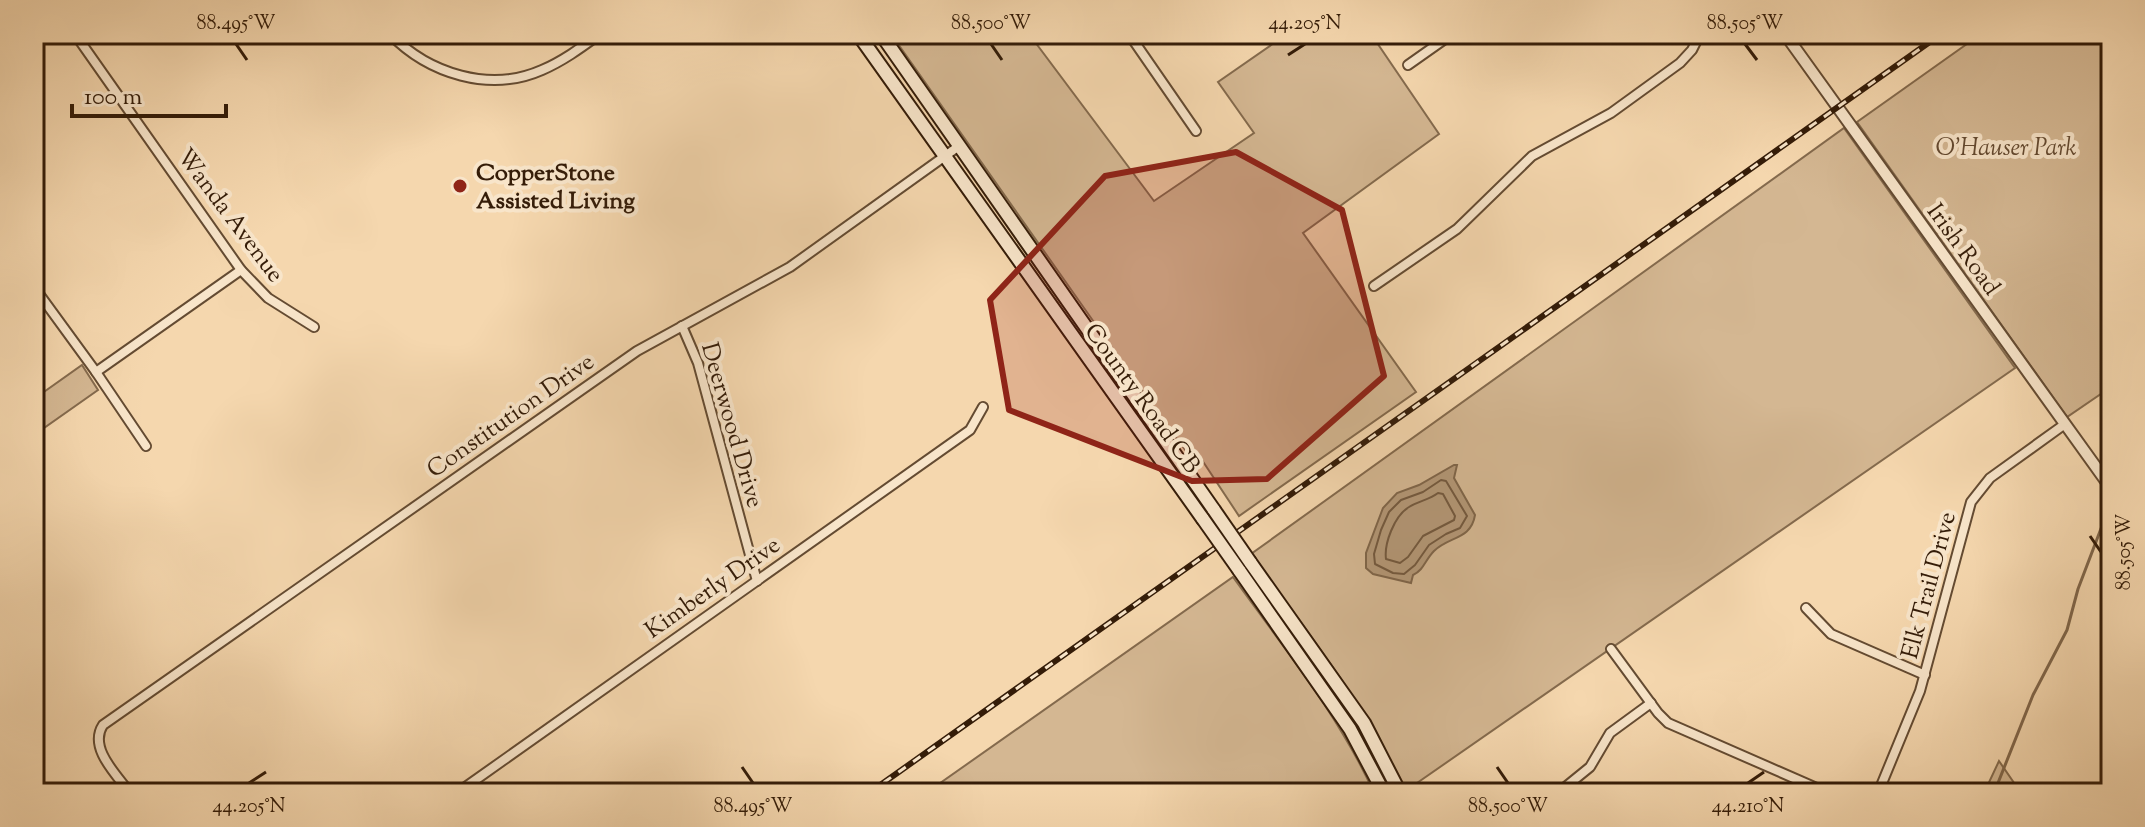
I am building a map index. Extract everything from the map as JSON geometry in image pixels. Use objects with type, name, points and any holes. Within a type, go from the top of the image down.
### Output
[{"type":"main road","name":"County Road CB","points":[[858,34],[1350,729],[1384,793]]},
{"type":"main road","name":"County Road CB","points":[[881,34],[1364,723],[1400,793]]},
{"type":"street","name":"Wanda Avenue","points":[[75,34],[241,270],[268,298],[314,327]]},
{"type":"street","points":[[390,34],[415,56],[431,65],[481,80],[503,80],[540,71],[600,34]]},
{"type":"street","points":[[1129,34],[1196,131]]},
{"type":"street","points":[[1408,65],[1452,34]]},
{"type":"street","points":[[1374,286],[1457,229],[1532,156],[1611,113],[1680,63],[1692,50],[1700,34]]},
{"type":"street","name":"Irish Road","points":[[1785,34],[2111,488]]},
{"type":"street","name":"Constitution Drive","points":[[130,793],[99,747],[98,736],[103,725],[637,351],[790,267],[959,146]]},
{"type":"street","points":[[96,372],[241,270]]},
{"type":"street","points":[[34,287],[146,446]]},
{"type":"street","name":"Deerwood Drive","points":[[682,326],[698,363],[757,581]]},
{"type":"street","name":"Kimberly Drive","points":[[457,793],[970,430],[983,407]]},
{"type":"street","name":"Elk Trail Drive","points":[[1878,793],[1925,675],[1971,502],[1990,478],[2065,424]]},
{"type":"street","points":[[1806,608],[1831,634],[1925,675]]},
{"type":"street","points":[[1611,649],[1668,723],[1828,793]]},
{"type":"street","points":[[1558,793],[1590,767],[1610,733],[1651,703]]},
{"type":"highlighted area","points":[[1236,152],[1342,210],[1384,376],[1267,479],[1192,481],[1009,410],[990,300],[1105,176]]},
{"type":"green space","points":[[891,34],[1029,34],[1154,201],[1254,133],[1218,82],[1287,34],[1371,34],[1439,134],[1303,233],[1416,392],[1239,516],[1196,451],[1189,455],[1165,423]]},
{"type":"green space","name":"O'Hauser Park","points":[[1981,34],[2111,34],[2111,387],[2067,417],[1857,122]]},
{"type":"green space","points":[[1844,128],[2015,368],[1404,792],[1354,699],[1251,554]]},
{"type":"green space","points":[[82,365],[98,390],[34,435],[34,399]]},
{"type":"green space","points":[[1233,577],[1327,709],[1374,793],[926,793]]},
{"type":"green space","points":[[1999,761],[2021,793],[1984,793]]},
{"type":"water","points":[[1457,465],[1454,478],[1475,515],[1469,529],[1434,551],[1413,575],[1411,583],[1373,574],[1366,568],[1366,553],[1383,508],[1397,493],[1419,485]]},
{"type":"waterway","points":[[1994,793],[2033,695],[2067,630],[2078,589],[2110,505]]},
{"type":"railway","points":[[869,793],[1941,34]]},
{"type":"place","name":"CopperStone Assisted Living","points":[[460,186]]}]
